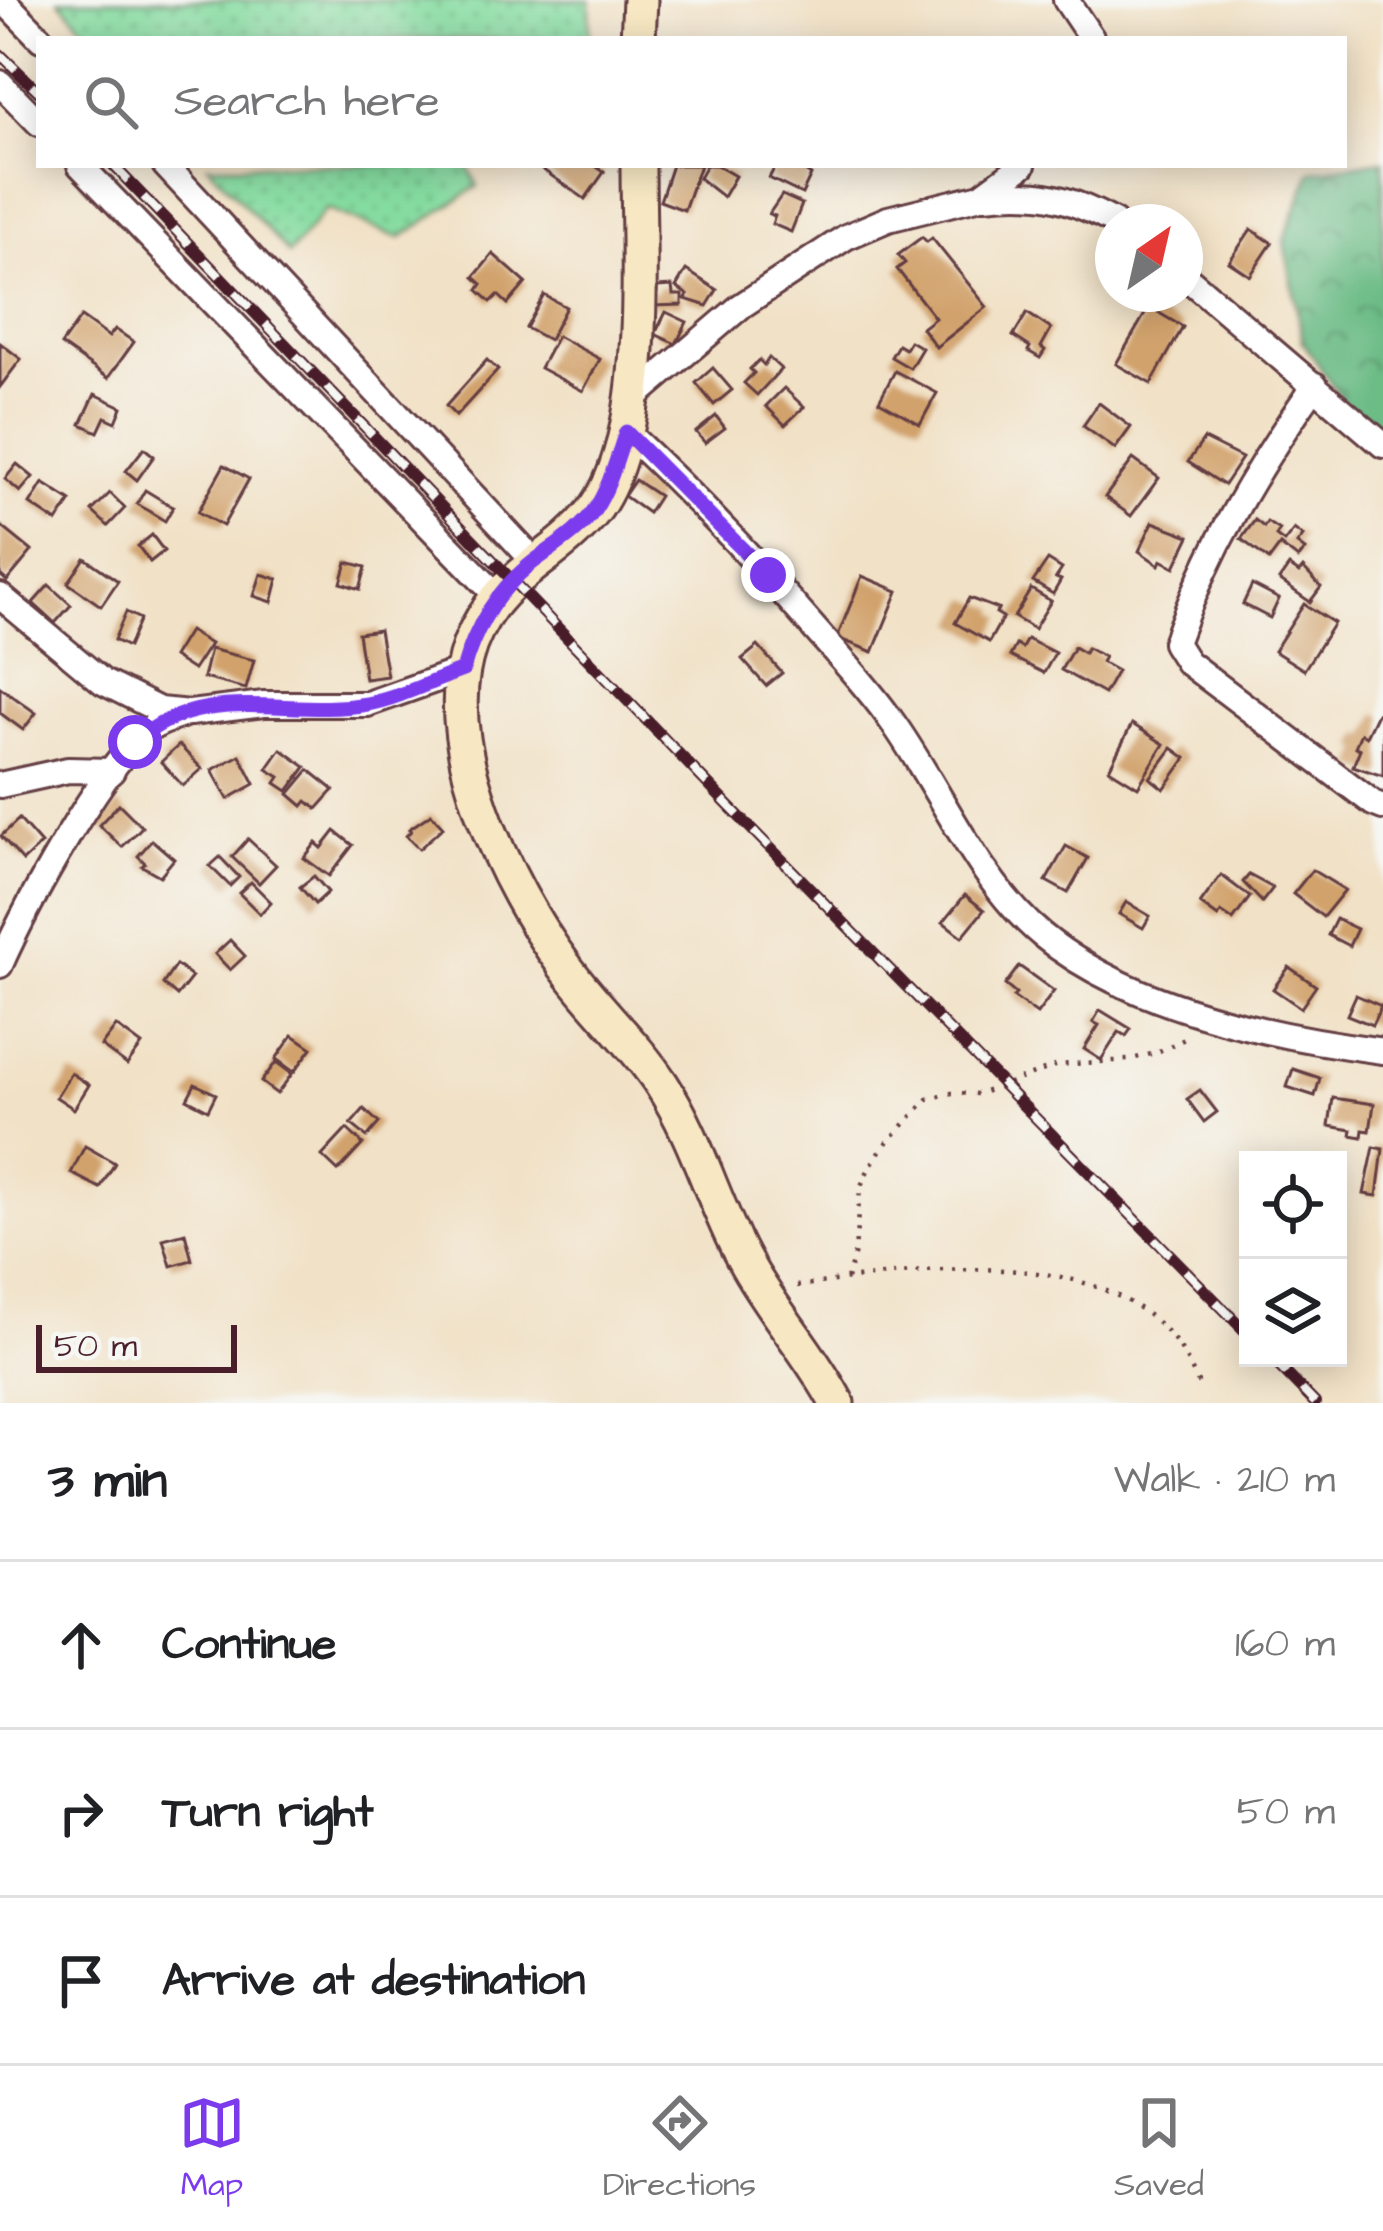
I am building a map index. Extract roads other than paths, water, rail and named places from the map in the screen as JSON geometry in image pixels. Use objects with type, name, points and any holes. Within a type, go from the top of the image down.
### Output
[{"type":"street","points":[[3,0],[38,36]]},
{"type":"street","points":[[638,36],[640,0]]},
{"type":"street","points":[[1066,0],[1090,36]]},
{"type":"street","points":[[0,83],[36,120]]},
{"type":"street","points":[[83,168],[498,597]]},
{"type":"street","points":[[168,168],[534,562]]},
{"type":"street","points":[[638,168],[638,330],[629,416],[597,507],[498,597],[481,620],[463,670],[471,776],[490,835],[538,928],[661,1083],[761,1291],[837,1403]]},
{"type":"street","points":[[981,196],[1019,168]]},
{"type":"street","points":[[629,416],[741,306],[846,237],[888,219],[981,196],[1019,192],[1065,198],[1095,213]]},
{"type":"street","points":[[1203,291],[1383,445]]},
{"type":"street","points":[[1315,385],[1269,450],[1226,527],[1196,585],[1175,643],[1187,662],[1383,806]]},
{"type":"street","points":[[629,416],[888,715],[925,768],[963,838],[1039,933],[1071,956],[1147,994],[1335,1045],[1383,1051]]},
{"type":"street","points":[[0,596],[103,682],[159,710],[190,713],[264,704],[367,704],[463,670]]},
{"type":"street","points":[[0,965],[34,896],[112,771],[150,729],[190,713]]},
{"type":"street","points":[[0,784],[68,770],[112,771]]},
{"type":"railway","points":[[0,54],[36,89]]},
{"type":"railway","points":[[116,168],[727,804],[1239,1325]]},
{"type":"railway","points":[[1280,1367],[1315,1403]]}]
